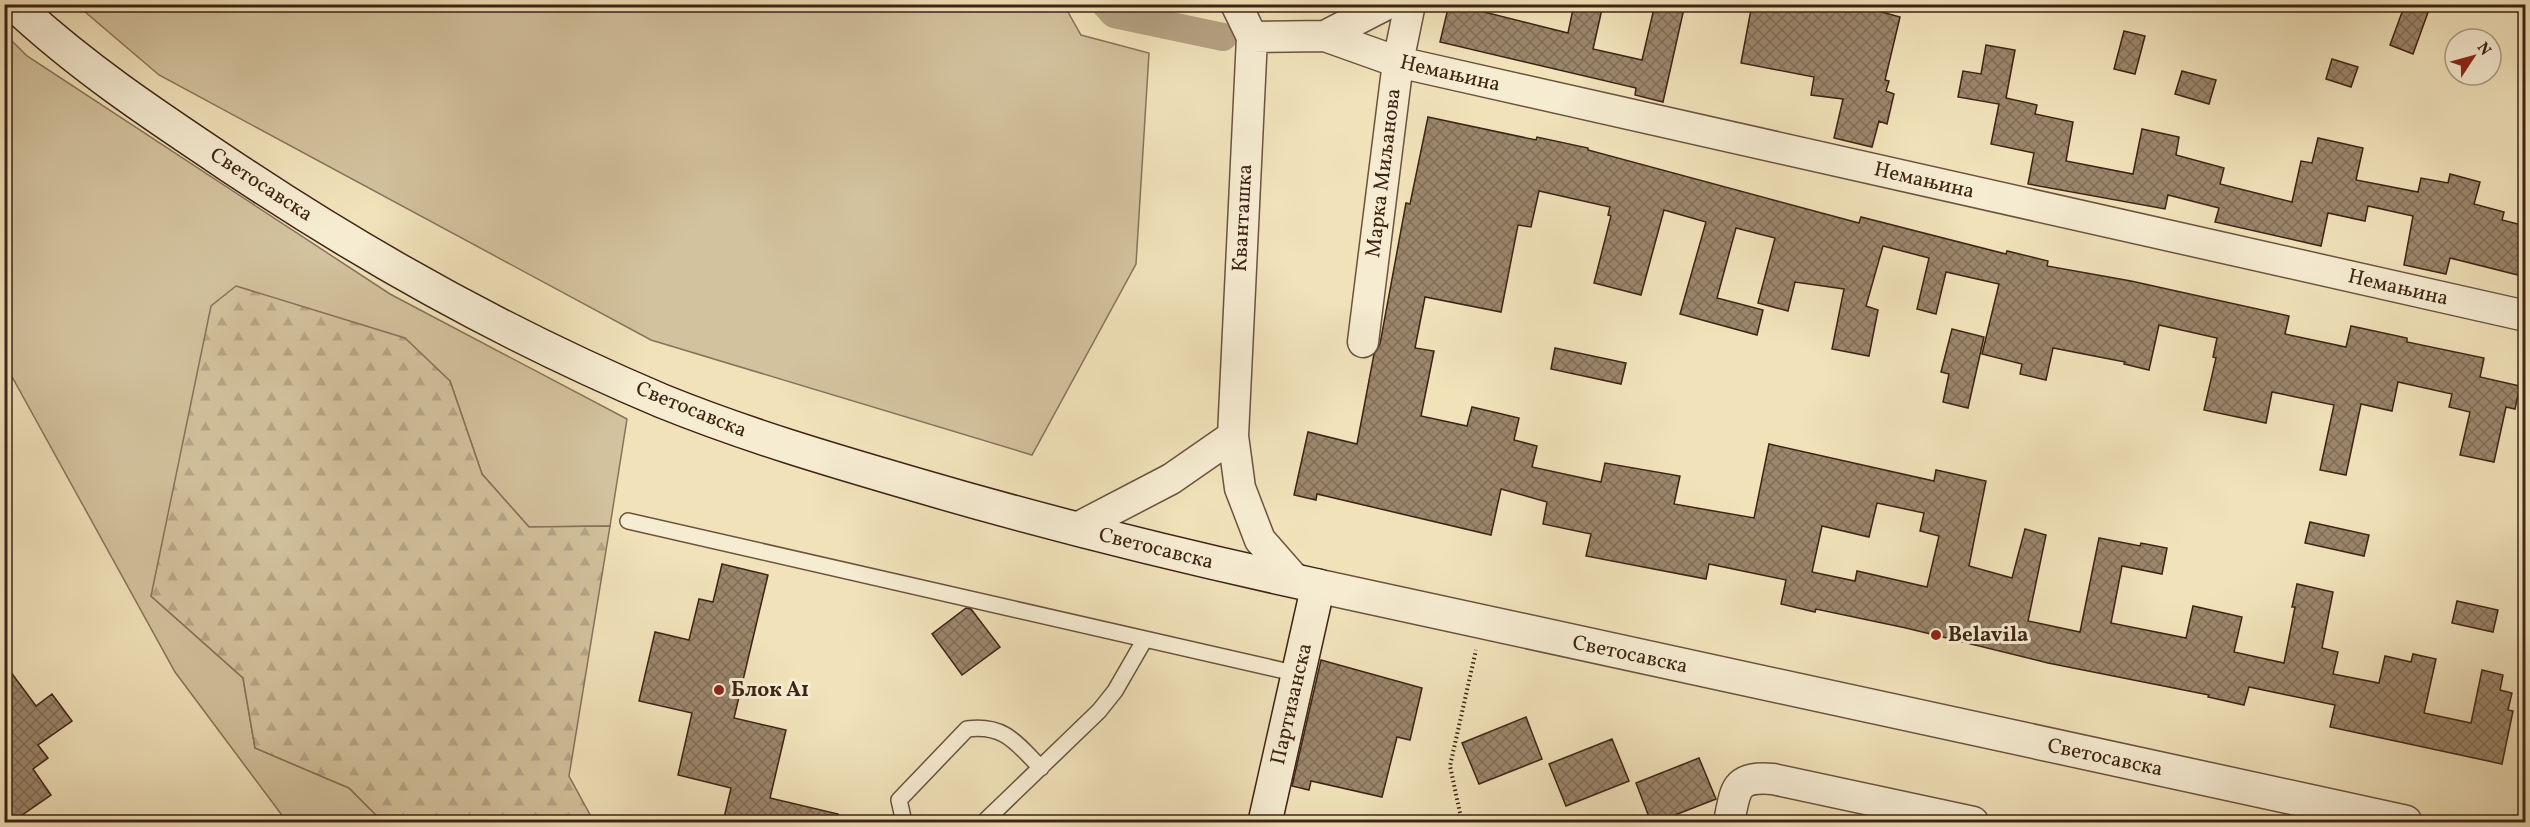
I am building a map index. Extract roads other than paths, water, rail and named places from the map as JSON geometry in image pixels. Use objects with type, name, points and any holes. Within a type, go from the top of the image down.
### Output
[{"type":"main road","name":"Светосавска","points":[[14,4],[71,54],[124,94],[279,198],[368,253],[514,333],[653,396],[758,437],[803,452],[1075,529],[1209,563],[2405,822]]},
{"type":"main road","name":"Партизанска","points":[[1265,822],[1299,674],[1307,584]]},
{"type":"street","name":"Кванташка","points":[[1236,4],[1252,38],[1233,436],[1240,488],[1260,540],[1307,584]]},
{"type":"street","name":"Немањина","points":[[1324,36],[1387,4]]},
{"type":"street","name":"Марка Миљанова","points":[[1364,342],[1398,62],[1410,4]]},
{"type":"street","name":"Немањина","points":[[1252,38],[1324,36],[1398,62],[2526,316]]},
{"type":"street","points":[[1075,529],[1171,479],[1233,436]]},
{"type":"street","points":[[1729,822],[1736,791],[1744,781],[1757,778],[1773,779],[1973,822]]},
{"type":"lane","points":[[628,521],[1299,674]]},
{"type":"lane","points":[[984,822],[1081,731],[1104,705],[1131,666],[1145,639]]},
{"type":"lane","points":[[904,822],[899,800],[967,729],[989,729],[1011,737],[1041,768]]},
{"type":"waterway","points":[[1105,4],[1114,14],[1223,37]]},
{"type":"place","name":"Belavila","points":[[1936,635]]},
{"type":"place","name":"Блок А1","points":[[719,690]]}]
